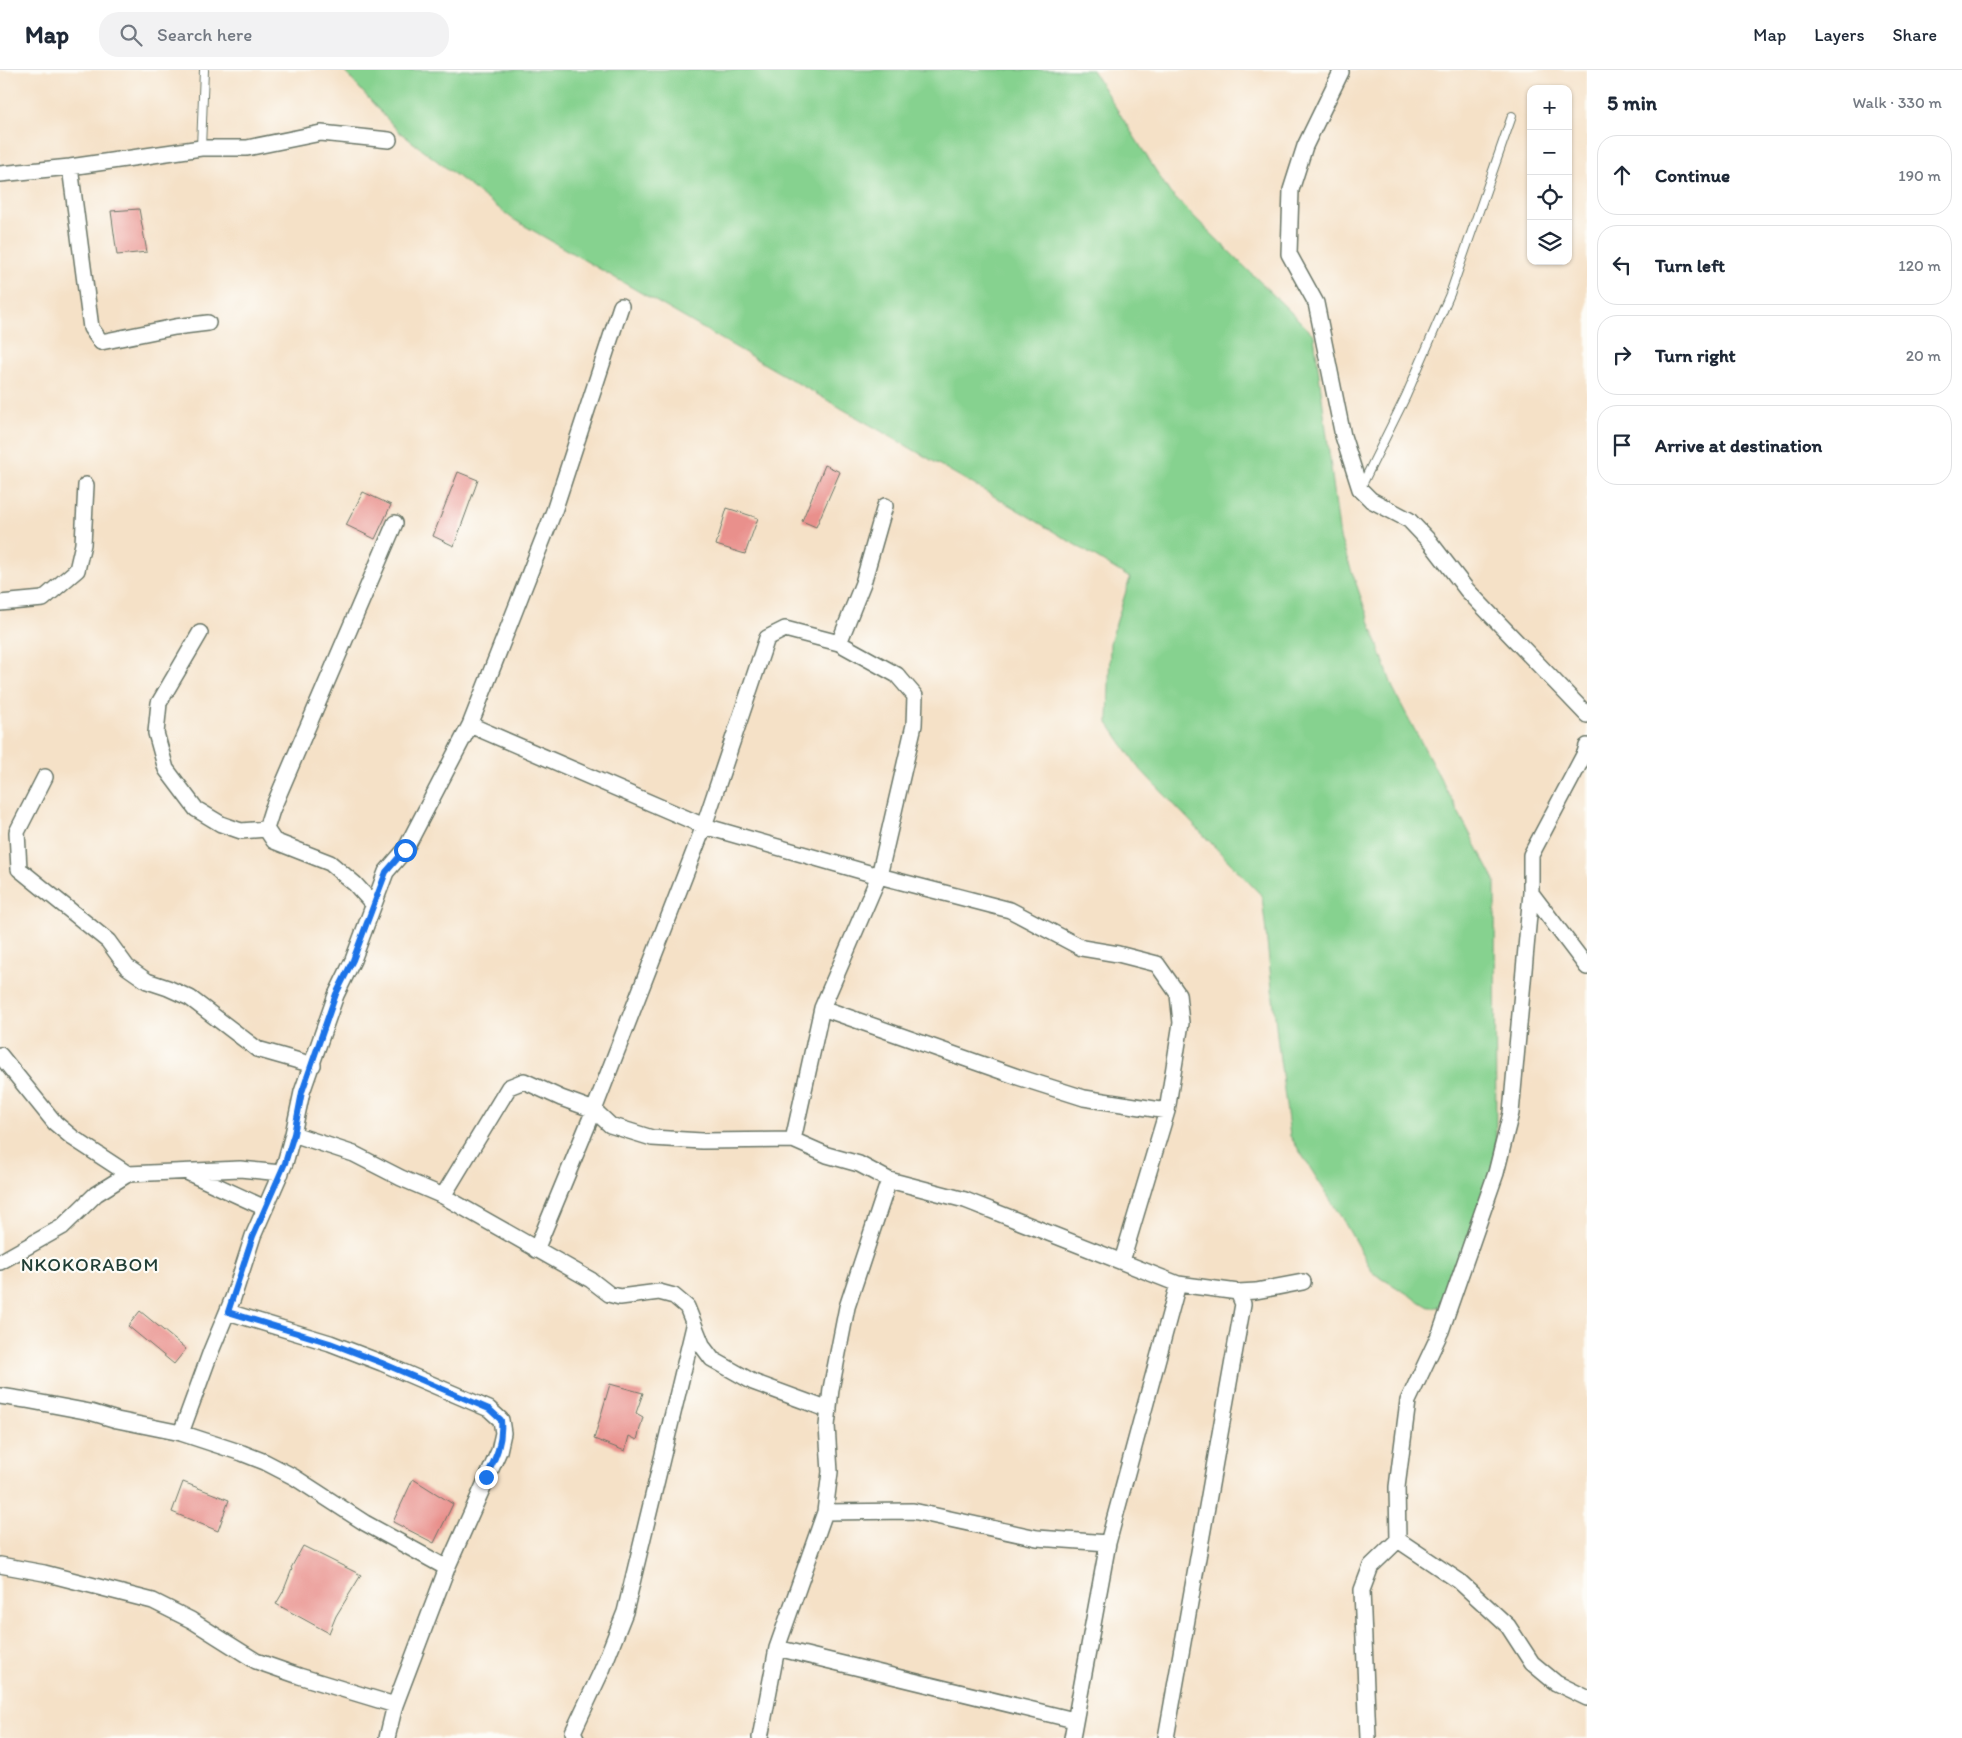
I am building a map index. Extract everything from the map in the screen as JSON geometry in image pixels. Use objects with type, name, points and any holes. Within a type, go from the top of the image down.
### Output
[{"type":"street","points":[[1340,70],[1341,72],[1305,146],[1291,190],[1289,254],[1316,303],[1343,436],[1360,489],[1372,500],[1409,520],[1430,542],[1467,590],[1587,715]]},
{"type":"street","points":[[0,174],[70,167],[201,148],[247,148],[321,133],[389,140]]},
{"type":"street","points":[[70,167],[91,328],[102,342],[208,322]]},
{"type":"street","points":[[181,1432],[211,1351],[228,1312],[253,1236],[281,1173],[294,1134],[302,1092],[313,1065],[336,994],[353,960],[386,872],[405,850],[470,725],[554,511],[621,306]]},
{"type":"street","points":[[0,604],[43,599],[77,570],[83,544],[86,484]]},
{"type":"street","points":[[839,643],[863,582],[885,506]]},
{"type":"street","points":[[266,829],[272,810],[395,523]]},
{"type":"street","points":[[536,1250],[594,1110],[704,826],[767,638],[785,629],[839,643],[897,675],[915,696],[914,725],[879,876],[822,1008],[793,1140]]},
{"type":"street","points":[[200,633],[159,703],[156,733],[166,769],[196,809],[221,824],[241,832],[266,829]]},
{"type":"street","points":[[470,725],[704,826],[879,876],[1010,910],[1082,948],[1118,954],[1157,964],[1178,994],[1181,1023],[1167,1111],[1122,1262]]},
{"type":"street","points":[[1368,1738],[1362,1590],[1371,1566],[1398,1540],[1397,1487],[1408,1401],[1441,1331],[1496,1173],[1511,1113],[1531,893],[1531,855],[1587,746]]},
{"type":"street","points":[[45,777],[17,832],[19,869],[108,940],[127,967],[147,981],[190,998],[256,1049],[313,1065]]},
{"type":"street","points":[[266,829],[274,841],[330,863],[355,884],[373,904]]},
{"type":"street","points":[[1531,893],[1587,967]]},
{"type":"street","points":[[822,1008],[1084,1098],[1167,1111]]},
{"type":"street","points":[[0,1055],[55,1123],[73,1138],[128,1174]]},
{"type":"street","points":[[443,1196],[509,1087],[524,1081],[560,1098],[594,1110],[610,1126],[652,1138],[702,1141],[793,1140],[828,1155],[859,1164],[890,1180],[965,1200],[1178,1284],[1238,1292],[1256,1291],[1303,1282]]},
{"type":"street","points":[[294,1134],[354,1154],[401,1178],[443,1196],[591,1280],[609,1294],[620,1298],[658,1292],[674,1296],[687,1307],[703,1347],[712,1359],[752,1382],[829,1410]]},
{"type":"street","points":[[0,1262],[62,1228],[96,1194],[128,1174],[240,1169],[281,1173]]},
{"type":"street","points":[[185,1172],[265,1208]]},
{"type":"street","points":[[760,1738],[777,1648],[825,1512],[830,1472],[827,1426],[830,1389],[847,1307],[890,1180]]},
{"type":"street","points":[[1072,1738],[1108,1542],[1178,1284]]},
{"type":"street","points":[[1166,1738],[1243,1304],[1238,1292]]},
{"type":"street","points":[[228,1312],[330,1343],[382,1363],[467,1398],[489,1409],[501,1420],[503,1433],[499,1451],[447,1568],[395,1704],[386,1738]]},
{"type":"street","points":[[576,1738],[573,1732],[602,1670],[625,1612],[694,1326]]},
{"type":"street","points":[[0,1396],[90,1412],[133,1424],[181,1432],[265,1462],[302,1482],[365,1523],[447,1568]]},
{"type":"street","points":[[825,1512],[912,1511],[1037,1538],[1108,1542]]},
{"type":"street","points":[[1398,1540],[1458,1580],[1487,1606],[1508,1626],[1532,1663],[1556,1683],[1587,1698]]},
{"type":"street","points":[[0,1564],[53,1575],[153,1601],[191,1620],[256,1661],[299,1676],[395,1704]]},
{"type":"street","points":[[777,1648],[1074,1720]]},
{"type":"lane","points":[[201,148],[204,70]]},
{"type":"lane","points":[[1360,489],[1406,396],[1450,294],[1512,116]]},
{"type":"green space","points":[[343,70],[1092,70],[1170,193],[1314,335],[1340,538],[1394,691],[1495,881],[1496,1161],[1449,1307],[1429,1307],[1373,1273],[1343,1220],[1290,1136],[1262,896],[1139,768],[1108,723],[1110,643],[1130,578],[1023,513],[513,219],[398,131]]},
{"type":"building","points":[[139,209],[147,252],[117,255],[111,211]]},
{"type":"building","points":[[825,465],[840,472],[816,527],[802,521]]},
{"type":"building","points":[[458,472],[478,480],[454,546],[433,536]]},
{"type":"building","points":[[363,492],[391,505],[375,539],[346,525]]},
{"type":"building","points":[[727,508],[758,518],[745,554],[716,545]]},
{"type":"building","points":[[140,1311],[186,1349],[174,1364],[128,1326]]},
{"type":"building","points":[[610,1384],[643,1393],[636,1413],[643,1417],[637,1440],[629,1436],[625,1451],[594,1439]]},
{"type":"building","points":[[413,1479],[453,1504],[434,1543],[393,1522]]},
{"type":"building","points":[[183,1482],[229,1500],[218,1531],[172,1512]]},
{"type":"building","points":[[303,1546],[361,1575],[336,1616],[329,1633],[276,1604],[283,1592],[291,1568]]},
{"type":"district","name":"NKOKORABOM","points":[[90,1264]]},
{"type":"route","points":[[405,850],[386,872],[353,960],[336,994],[313,1065],[302,1092],[294,1134],[285,1163],[253,1236],[228,1312],[330,1343],[489,1409],[501,1420],[503,1433],[499,1451],[486,1477]]}]
